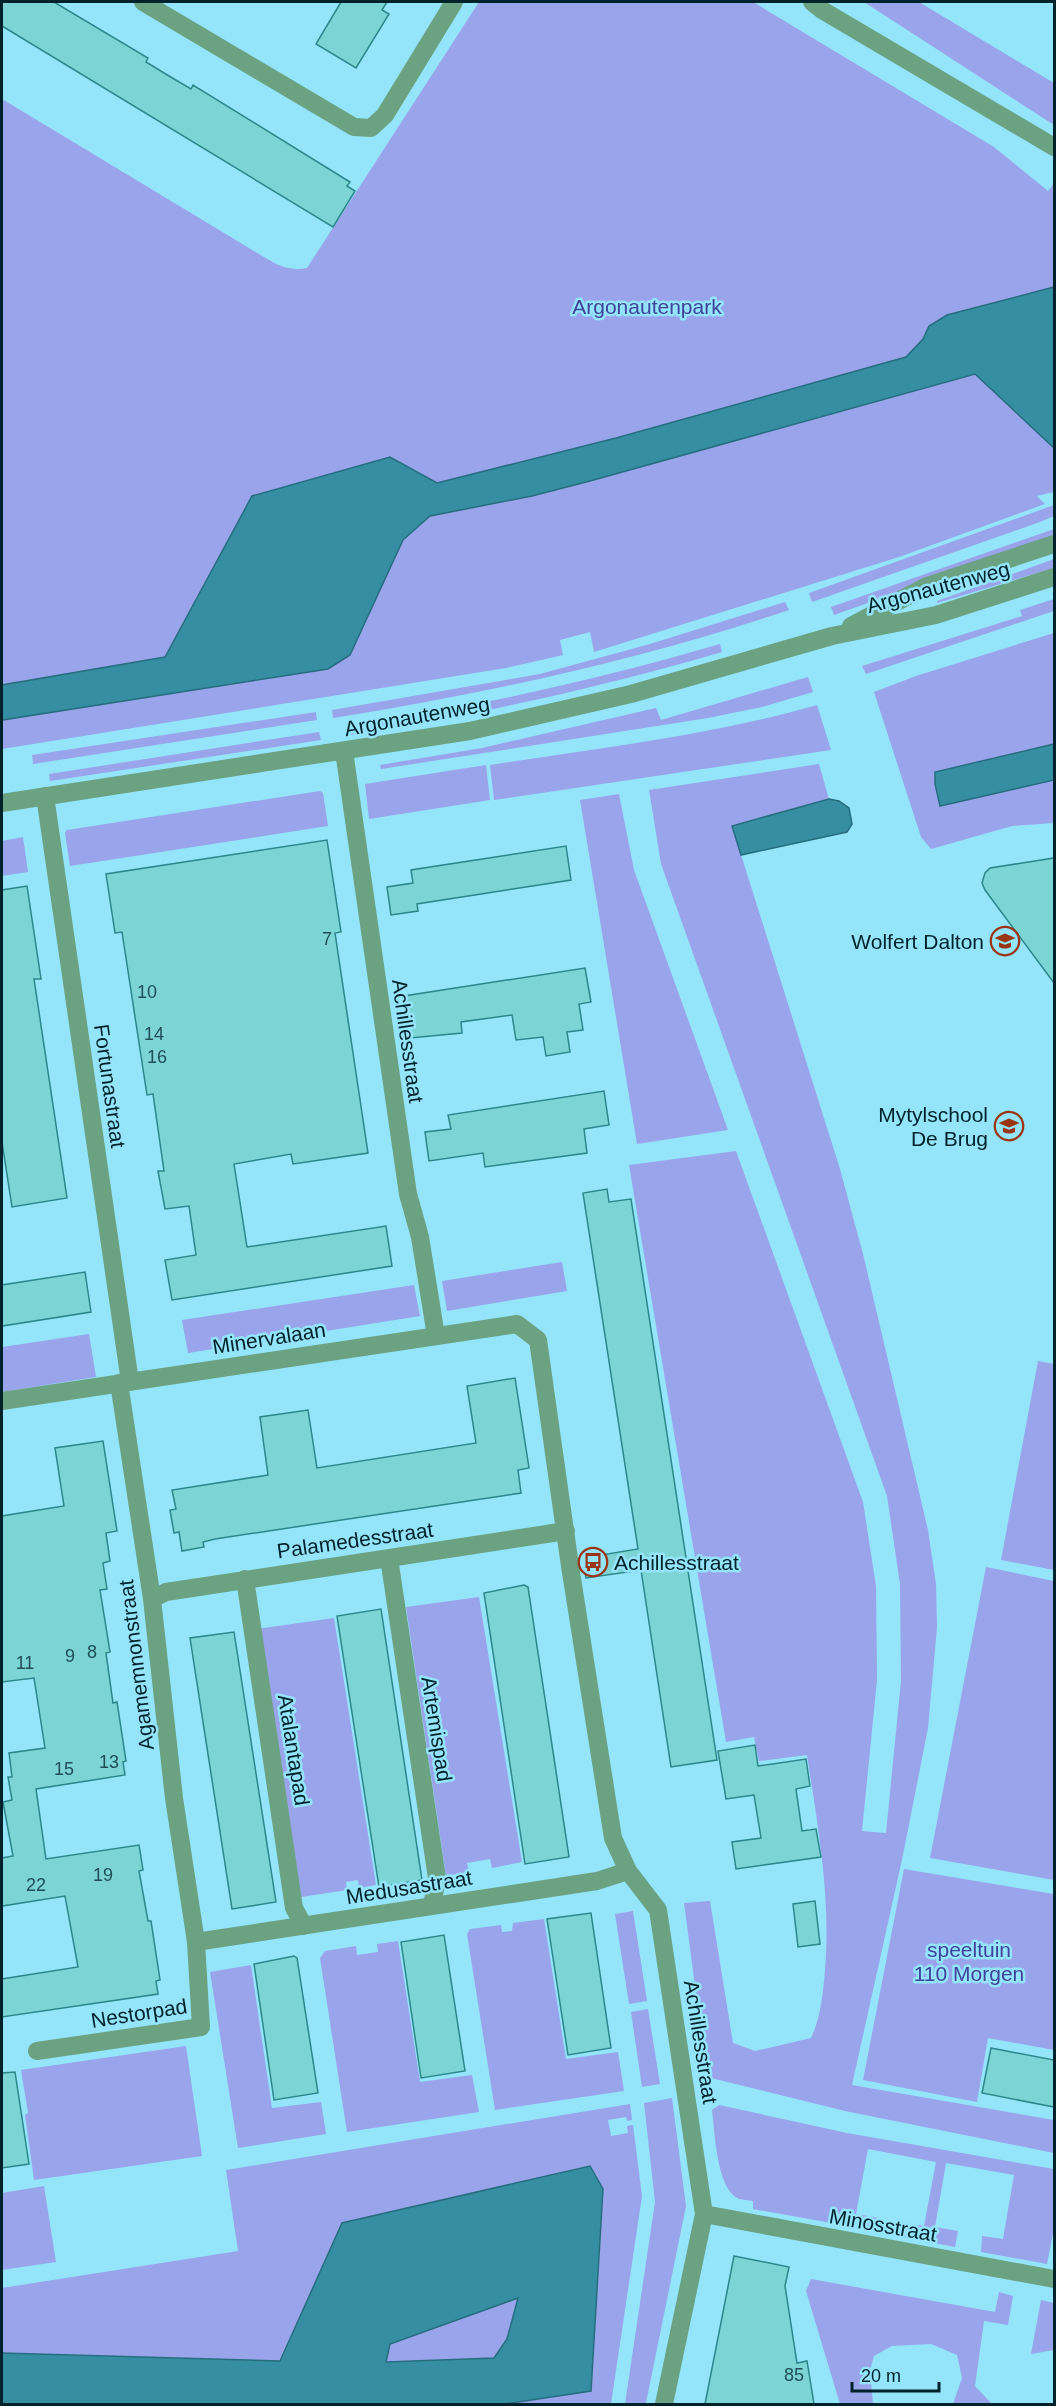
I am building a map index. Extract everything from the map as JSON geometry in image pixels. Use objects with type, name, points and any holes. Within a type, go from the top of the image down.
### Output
[{"type":"street","points":[[143,2],[354,127],[371,128],[385,115],[454,2]]},
{"type":"street","points":[[812,2],[1054,147]]},
{"type":"street","name":"Argonautenweg","points":[[832,636],[927,586],[1054,544]]},
{"type":"street","name":"Argonautenweg","points":[[2,803],[470,731],[608,699],[832,636],[936,615],[1054,577]]},
{"type":"street","name":"Achillesstraat","points":[[344,751],[408,1194],[420,1237],[436,1336]]},
{"type":"street","name":"Fortunastraat","points":[[45,796],[124,1382]]},
{"type":"street","name":"Minervalaan","points":[[2,1401],[517,1324],[538,1340]]},
{"type":"street","name":"Achillesstraat","points":[[538,1340],[614,1838],[628,1871],[658,1910],[704,2214],[664,2404]]},
{"type":"street","name":"Agamemnonstraat","points":[[124,1382],[152,1599],[174,1798],[196,1942]]},
{"type":"street","name":"Palamedesstraat","points":[[152,1599],[166,1592],[245,1579],[566,1531]]},
{"type":"street","name":"Artemispad","points":[[389,1558],[437,1878],[432,1906]]},
{"type":"street","name":"Atalantapad","points":[[245,1579],[294,1908],[304,1926]]},
{"type":"street","name":"Medusastraat","points":[[196,1942],[597,1881],[628,1871]]},
{"type":"street","name":"Nestorpad","points":[[37,2051],[201,2027],[196,1942]]},
{"type":"street","name":"Minosstraat","points":[[704,2214],[1054,2279]]},
{"type":"green space","name":"Argonautenpark","points":[[479,2],[753,2],[994,147],[1048,191],[1054,183],[1054,492],[1037,496],[1045,504],[899,557],[594,652],[590,632],[560,640],[563,655],[506,668],[2,749],[2,99],[273,262],[292,269],[307,268]]},
{"type":"green space","points":[[864,2],[919,2],[1054,83],[1054,125]]},
{"type":"green space","points":[[1054,505],[1054,516],[1040,522],[812,602],[809,593]]},
{"type":"green space","points":[[1054,529],[1054,537],[834,615],[831,607]]},
{"type":"green space","points":[[1054,559],[1054,568],[937,603],[937,601]]},
{"type":"green space","points":[[1054,599],[1054,611],[866,674],[862,666],[1022,616],[1020,610]]},
{"type":"green space","points":[[785,602],[789,610],[620,660],[449,698],[333,718],[332,710],[540,674],[650,644]]},
{"type":"green space","points":[[1054,633],[1054,744],[936,772],[941,806],[1054,780],[1054,823],[1012,826],[931,849],[921,837],[874,692],[916,676]]},
{"type":"green space","points":[[720,644],[722,652],[583,689],[444,719],[350,735],[348,733],[348,727],[535,692]]},
{"type":"green space","points":[[808,677],[813,692],[762,707],[708,718],[381,769],[380,765],[482,748],[656,708],[661,720]]},
{"type":"green space","points":[[817,705],[831,750],[494,800],[490,765],[695,733]]},
{"type":"green space","points":[[316,712],[317,720],[33,764],[32,755]]},
{"type":"green space","points":[[319,732],[321,740],[50,781],[49,774]]},
{"type":"green space","points":[[819,764],[829,799],[732,826],[840,1169],[863,1254],[928,1530],[936,1584],[937,1627],[928,1728],[903,1855],[852,2085],[1054,2120],[1054,2153],[845,2111],[707,2077],[684,1903],[710,1901],[733,2043],[755,2051],[811,2038],[819,2013],[824,1979],[825,1889],[807,1755],[759,1761],[754,1737],[726,1742],[629,1165],[736,1151],[863,1502],[876,1586],[877,1680],[862,1831],[886,1833],[901,1681],[900,1584],[887,1496],[661,864],[649,790]]},
{"type":"green space","points":[[486,765],[490,800],[369,819],[365,784]]},
{"type":"green space","points":[[320,791],[323,793],[328,826],[70,866],[65,833],[67,830]]},
{"type":"green space","points":[[619,794],[634,870],[728,1130],[637,1144],[580,800]]},
{"type":"green space","points":[[23,837],[28,872],[2,876],[2,841]]},
{"type":"green space","points":[[562,1262],[567,1291],[447,1311],[442,1281]]},
{"type":"green space","points":[[414,1285],[420,1316],[188,1353],[182,1320]]},
{"type":"green space","points":[[89,1334],[96,1377],[2,1392],[2,1347]]},
{"type":"green space","points":[[1038,1361],[1054,1364],[1054,1570],[1001,1560]]},
{"type":"green space","points":[[986,1567],[1054,1581],[1054,1880],[930,1858]]},
{"type":"green space","points":[[479,1597],[522,1862],[492,1868],[490,1859],[467,1863],[469,1872],[446,1876],[406,1607]]},
{"type":"green space","points":[[334,1618],[376,1885],[359,1888],[358,1880],[346,1882],[347,1890],[301,1897],[257,1629]]},
{"type":"green space","name":"speeltuin 110 Morgen","points":[[904,1869],[1054,1894],[1054,2050],[988,2038],[977,2102],[863,2080]]},
{"type":"green space","points":[[633,1911],[647,2001],[629,2004],[615,1914]]},
{"type":"green space","points":[[544,1919],[566,2059],[618,2052],[624,2091],[495,2110],[467,1934],[470,1929],[501,1925],[502,1932],[512,1931],[513,1923]]},
{"type":"green space","points":[[398,1941],[420,2082],[472,2075],[479,2112],[347,2132],[320,1958],[325,1951],[356,1946],[357,1955],[378,1952],[377,1944]]},
{"type":"green space","points":[[251,1965],[272,2108],[321,2102],[326,2134],[238,2148],[210,1972]]},
{"type":"green space","points":[[648,2009],[660,2084],[642,2087],[631,2012]]},
{"type":"green space","points":[[186,2046],[202,2156],[34,2180],[25,2115],[28,2113],[21,2070]]},
{"type":"green space","points":[[672,2098],[686,2206],[646,2403],[625,2404],[655,2202],[644,2103]]},
{"type":"green space","points":[[630,2104],[632,2120],[627,2121],[626,2117],[608,2120],[611,2136],[628,2133],[627,2126],[633,2125],[642,2196],[611,2404],[504,2404],[591,2391],[603,2189],[342,2223],[280,2361],[2,2353],[2,2288],[238,2251],[226,2170]]},
{"type":"green space","points":[[719,2105],[847,2133],[1054,2169],[1054,2228],[1047,2264],[981,2252],[982,2236],[1003,2239],[1014,2175],[946,2163],[935,2227],[958,2231],[955,2247],[903,2237],[904,2223],[924,2226],[936,2162],[868,2149],[856,2214],[878,2218],[876,2231],[753,2209],[753,2201],[739,2199],[731,2193],[721,2172],[712,2110]]},
{"type":"green space","points":[[44,2186],[56,2262],[2,2270],[2,2193]]},
{"type":"green space","points":[[811,2279],[995,2312],[999,2292],[1013,2296],[1008,2325],[984,2321],[975,2386],[992,2404],[953,2404],[962,2378],[957,2355],[931,2344],[892,2346],[874,2356],[870,2370],[873,2404],[840,2404],[806,2291]]},
{"type":"green space","points":[[519,2297],[507,2339],[495,2358],[385,2362],[389,2344]]},
{"type":"green space","points":[[1041,2300],[1054,2303],[1054,2350],[1031,2354]]},
{"type":"shaded area","points":[[1054,287],[1054,448],[975,374],[590,481],[532,496],[430,516],[403,540],[350,655],[328,669],[2,720],[2,685],[165,657],[252,496],[390,457],[437,483],[616,438],[906,357],[923,339],[929,326],[947,315]]},
{"type":"shaded area","points":[[1054,744],[1054,780],[940,806],[935,772]]},
{"type":"shaded area","points":[[829,799],[839,801],[849,808],[852,824],[847,832],[741,855],[732,826]]},
{"type":"shaded area","points":[[590,2166],[603,2189],[591,2391],[504,2404],[2,2404],[2,2353],[280,2361],[342,2223]],"holes":[[[518,2298],[507,2339],[494,2358],[386,2362],[390,2344]]]},
{"type":"building","points":[[2,2],[54,2],[148,58],[146,62],[169,76],[191,89],[193,85],[350,182],[347,186],[355,191],[333,227],[2,26]]},
{"type":"building","points":[[341,2],[387,2],[382,10],[389,14],[356,68],[316,44]]},
{"type":"building","points":[[327,840],[341,932],[335,933],[368,1153],[293,1164],[291,1154],[234,1164],[247,1247],[386,1226],[392,1266],[172,1300],[165,1260],[196,1255],[189,1206],[165,1209],[158,1171],[164,1171],[153,1094],[147,1095],[122,932],[115,933],[106,874]]},
{"type":"building","points":[[566,846],[571,880],[417,904],[418,911],[391,915],[387,887],[413,883],[411,870]]},
{"type":"building","points":[[1054,858],[1054,983],[982,883],[985,873],[990,868]]},
{"type":"building","points":[[27,886],[41,979],[34,979],[67,1198],[12,1207],[2,1142],[2,890]]},
{"type":"building","points":[[585,968],[591,1002],[579,1004],[583,1030],[567,1032],[570,1052],[546,1056],[543,1037],[516,1040],[512,1015],[461,1022],[462,1033],[410,1038],[404,996]]},
{"type":"building","points":[[604,1091],[609,1125],[584,1129],[587,1153],[485,1167],[483,1153],[429,1161],[425,1132],[451,1129],[448,1115]]},
{"type":"building","points":[[607,1189],[609,1202],[631,1199],[717,1760],[671,1767],[641,1570],[586,1578],[583,1558],[638,1549],[583,1193]]},
{"type":"building","points":[[85,1272],[91,1312],[2,1326],[2,1285]]},
{"type":"building","points":[[515,1378],[529,1468],[518,1470],[521,1493],[215,1539],[203,1542],[204,1547],[182,1551],[179,1532],[174,1533],[170,1510],[176,1509],[172,1490],[268,1475],[260,1417],[308,1410],[317,1468],[476,1443],[467,1386]]},
{"type":"building","points":[[103,1441],[117,1531],[106,1533],[110,1561],[103,1563],[107,1589],[100,1590],[110,1652],[106,1653],[113,1703],[117,1702],[126,1761],[123,1762],[125,1775],[36,1789],[46,1859],[139,1845],[143,1870],[139,1871],[148,1921],[151,1921],[160,1980],[156,1981],[158,1994],[2,2017],[2,1979],[78,1967],[65,1896],[2,1906],[2,1858],[13,1856],[3,1802],[12,1800],[8,1777],[12,1777],[9,1753],[45,1748],[34,1678],[2,1682],[2,1516],[64,1506],[55,1448]]},
{"type":"building","points":[[524,1585],[528,1587],[569,1857],[525,1864],[484,1593]]},
{"type":"building","points":[[381,1609],[422,1880],[379,1887],[337,1616]]},
{"type":"building","points":[[234,1632],[276,1902],[232,1909],[190,1638]]},
{"type":"building","points":[[755,1745],[758,1766],[806,1759],[810,1786],[796,1789],[802,1831],[816,1829],[821,1857],[736,1869],[732,1842],[761,1838],[754,1795],[726,1799],[718,1751]]},
{"type":"building","points":[[815,1901],[820,1944],[798,1947],[793,1904]]},
{"type":"building","points":[[591,1913],[611,2048],[568,2055],[547,1919]]},
{"type":"building","points":[[444,1935],[465,2071],[421,2078],[401,1942]]},
{"type":"building","points":[[294,1956],[297,1958],[318,2093],[274,2100],[254,1964]]},
{"type":"building","points":[[991,2048],[1054,2060],[1054,2107],[982,2093]]},
{"type":"building","points":[[15,2072],[29,2164],[2,2168],[2,2073]]},
{"type":"building","points":[[734,2256],[789,2267],[785,2286],[797,2363],[807,2361],[814,2404],[705,2404]]},
{"type":"place","name":"Wolfert Dalton","points":[[1005,941]]},
{"type":"place","name":"Mytylschool De Brug","points":[[1009,1126]]},
{"type":"place","name":"Achillesstraat","points":[[593,1562]]}]
